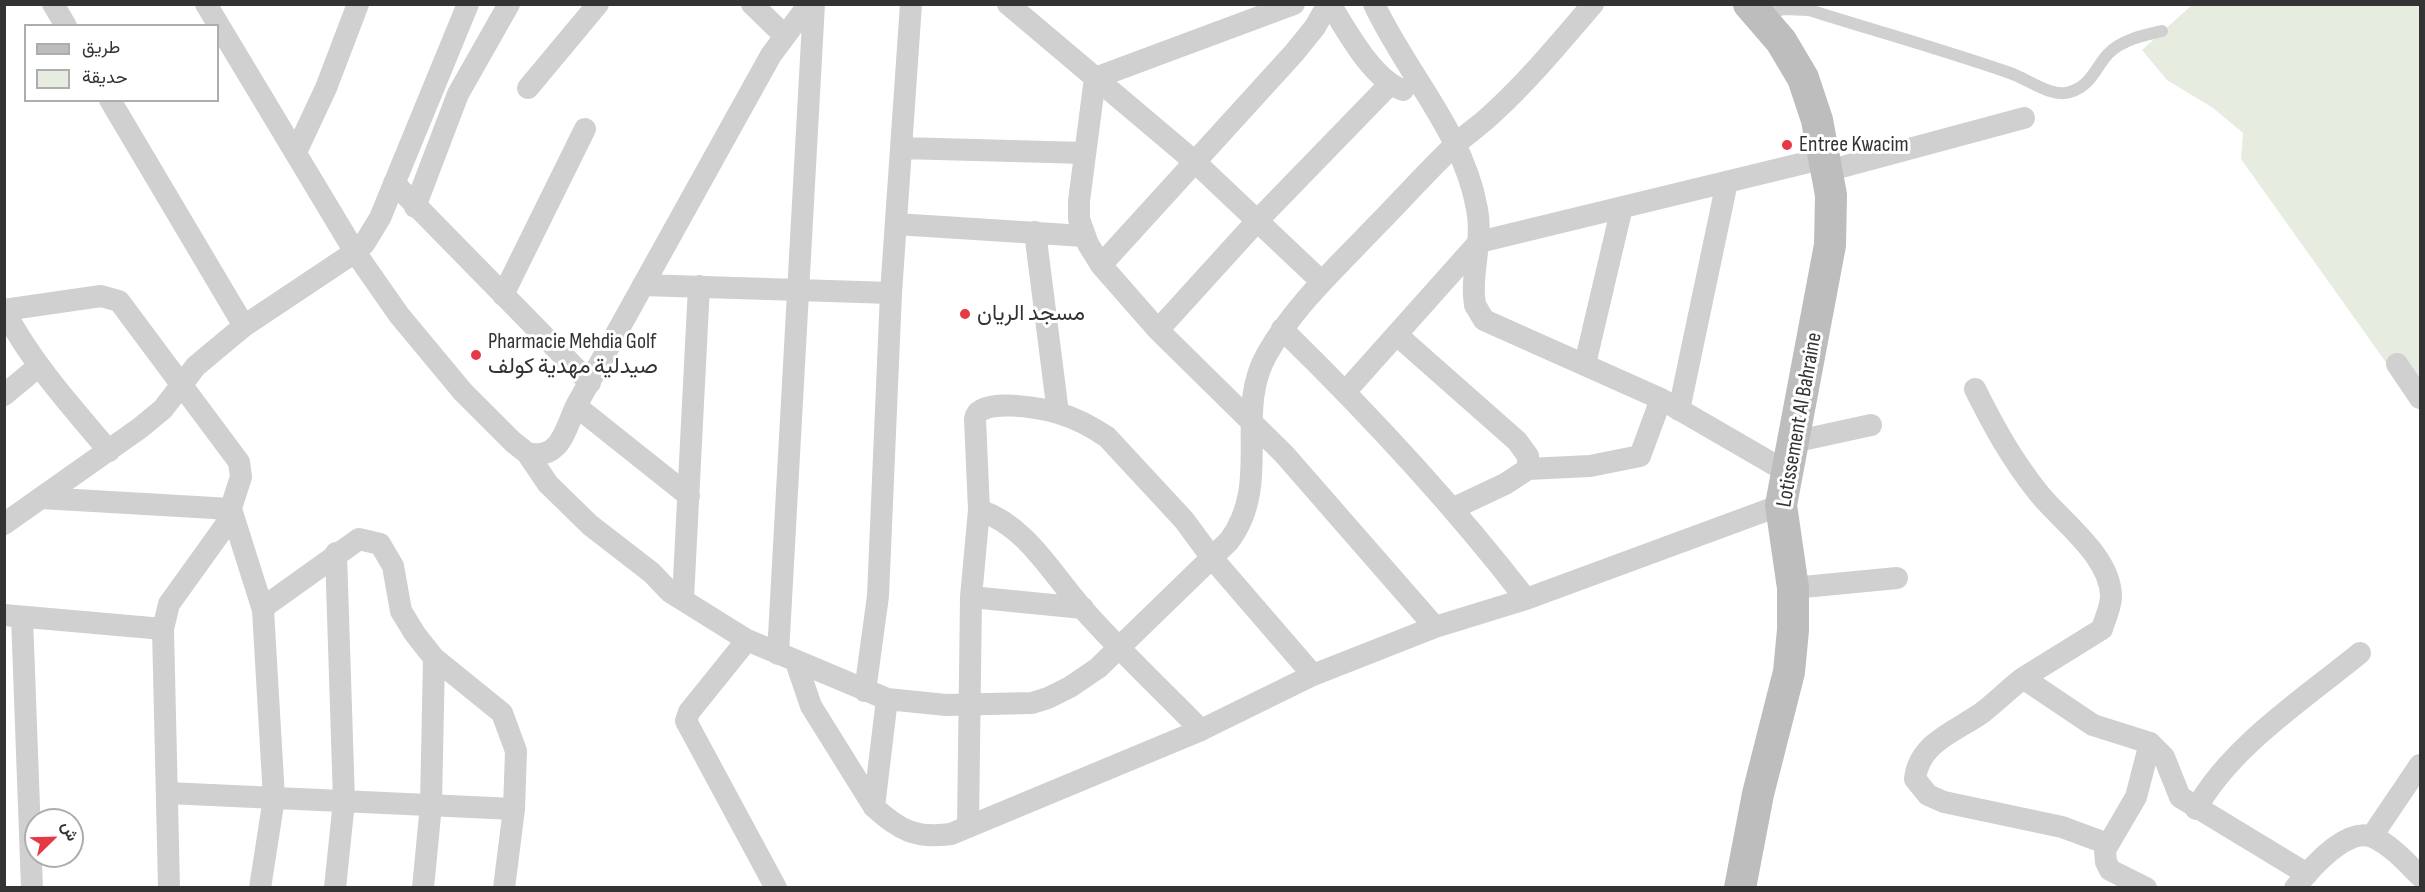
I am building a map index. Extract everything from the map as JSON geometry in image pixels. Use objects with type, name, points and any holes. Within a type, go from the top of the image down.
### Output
[{"type":"street","points":[[54,4],[65,24]]},
{"type":"street","points":[[206,4],[218,24]]},
{"type":"street","points":[[296,152],[326,88],[358,4]]},
{"type":"street","points":[[4,524],[109,451],[163,409],[196,366],[244,326],[355,252],[375,228],[468,4]]},
{"type":"street","points":[[416,207],[458,93],[509,4]]},
{"type":"street","points":[[528,88],[598,4]]},
{"type":"street","points":[[752,4],[784,35]]},
{"type":"street","points":[[527,453],[542,455],[554,449],[643,285],[784,35],[809,4]]},
{"type":"street","points":[[814,4],[799,288],[787,658],[811,706],[874,807],[890,823],[913,833],[938,836],[968,827],[1052,790],[1201,730],[1313,675],[1435,627],[1526,599],[1781,506]]},
{"type":"street","points":[[865,691],[878,596],[891,293],[911,4]]},
{"type":"street","points":[[1008,4],[1195,162],[1322,282]]},
{"type":"street","points":[[1095,78],[1294,4]]},
{"type":"street","points":[[1101,265],[1294,53],[1315,27],[1329,4],[1355,44],[1390,84],[1404,90],[1422,89]]},
{"type":"street","points":[[1374,4],[1456,144],[1477,208],[1479,242],[1474,297],[1475,305],[1484,320],[1790,457],[1872,425]]},
{"type":"street","points":[[219,25],[355,252],[399,315],[463,392],[527,453],[548,484],[570,507],[652,573],[670,592],[747,640],[887,699],[927,704],[1006,705],[1048,698],[1085,676],[1120,647],[1229,541],[1245,515],[1252,478],[1251,406],[1255,384],[1266,354],[1282,329],[1322,282],[1456,144],[1494,112],[1593,4]]},
{"type":"street","name":"Lotissement Al Bahraine","points":[[1740,888],[1758,794],[1789,672],[1793,630],[1792,588],[1781,506],[1830,246],[1831,195],[1816,120],[1803,78],[1780,42],[1755,10]]},
{"type":"street","points":[[1095,78],[1079,201],[1079,219],[1084,236],[1101,265],[1158,330],[1309,482],[1435,627]]},
{"type":"street","points":[[1158,330],[1258,220],[1390,84]]},
{"type":"street","points":[[112,102],[244,326]]},
{"type":"street","points":[[1346,391],[1479,242],[1727,182],[1826,165],[2024,118]]},
{"type":"street","points":[[503,295],[585,129]]},
{"type":"street","points":[[901,148],[1085,153]]},
{"type":"street","points":[[1454,508],[1505,484],[1528,469],[1590,466],[1640,456],[1670,405],[1727,182]]},
{"type":"street","points":[[394,183],[590,383]]},
{"type":"street","points":[[1585,364],[1622,207]]},
{"type":"street","points":[[896,224],[1084,236]]},
{"type":"street","points":[[1035,232],[1058,412]]},
{"type":"street","points":[[643,285],[799,288],[891,293]]},
{"type":"street","points":[[683,599],[699,286]]},
{"type":"street","points":[[109,451],[39,366],[17,335],[5,310],[100,296],[119,301],[239,462],[242,477],[225,526],[169,604],[163,629],[169,888]]},
{"type":"street","points":[[1282,329],[1346,391],[1454,508],[1526,599]]},
{"type":"street","points":[[1397,335],[1517,441],[1528,456],[1528,469]]},
{"type":"street","points":[[2397,364],[2421,398]]},
{"type":"street","points":[[4,395],[39,366]]},
{"type":"street","points":[[1975,389],[2002,445],[2038,493],[2064,518],[2099,560],[2111,596],[2102,629],[2023,678],[1982,712],[1936,742],[1916,765],[1915,779],[1918,786],[1928,795],[1944,802],[2062,827],[2108,844]]},
{"type":"street","points":[[576,406],[689,496]]},
{"type":"street","points":[[968,827],[971,597],[979,510],[977,412],[991,406],[1016,406],[1058,412],[1094,428],[1107,437],[1184,520],[1212,558],[1313,675]]},
{"type":"street","points":[[41,498],[231,510]]},
{"type":"street","points":[[231,510],[263,610],[274,798],[260,888]]},
{"type":"street","points":[[979,510],[991,514],[1017,531],[1058,575],[1083,608],[1201,730]]},
{"type":"street","points":[[263,610],[268,604],[359,539],[380,544],[393,566],[401,611],[434,658],[502,713],[516,751],[514,809],[504,888]]},
{"type":"street","points":[[335,888],[344,801],[336,554]]},
{"type":"street","points":[[1792,588],[1897,578]]},
{"type":"street","points":[[971,597],[1083,608]]},
{"type":"street","points":[[32,888],[13,616],[163,629]]},
{"type":"street","points":[[747,640],[689,712],[686,721],[776,888]]},
{"type":"street","points":[[2196,809],[2213,781],[2244,749],[2360,653]]},
{"type":"street","points":[[423,888],[431,805],[434,658]]},
{"type":"street","points":[[2023,678],[2093,724],[2150,743],[2164,757],[2180,797],[2301,881],[2349,838],[2361,834],[2372,837],[2392,849],[2421,876]]},
{"type":"street","points":[[874,807],[887,699]]},
{"type":"street","points":[[2146,888],[2110,870],[2105,855],[2108,844],[2136,797],[2150,743]]},
{"type":"street","points":[[2372,837],[2421,765]]},
{"type":"street","points":[[168,793],[514,809]]},
{"type":"lane","points":[[1755,10],[1809,10],[2012,74],[2056,93],[2069,93],[2079,88],[2093,77],[2108,54],[2122,44],[2162,31]]},
{"type":"green space","points":[[2192,5],[2420,5],[2420,410],[2241,159],[2243,133],[2213,108],[2167,80],[2142,50]]},
{"type":"place","name":"Entree Kwacim","points":[[1787,145]]},
{"type":"place","name":"مسجد الريان","points":[[965,314]]},
{"type":"place","name":"Pharmacie Mehdia Golf صيدلية مهدية كولف","points":[[476,355]]}]
